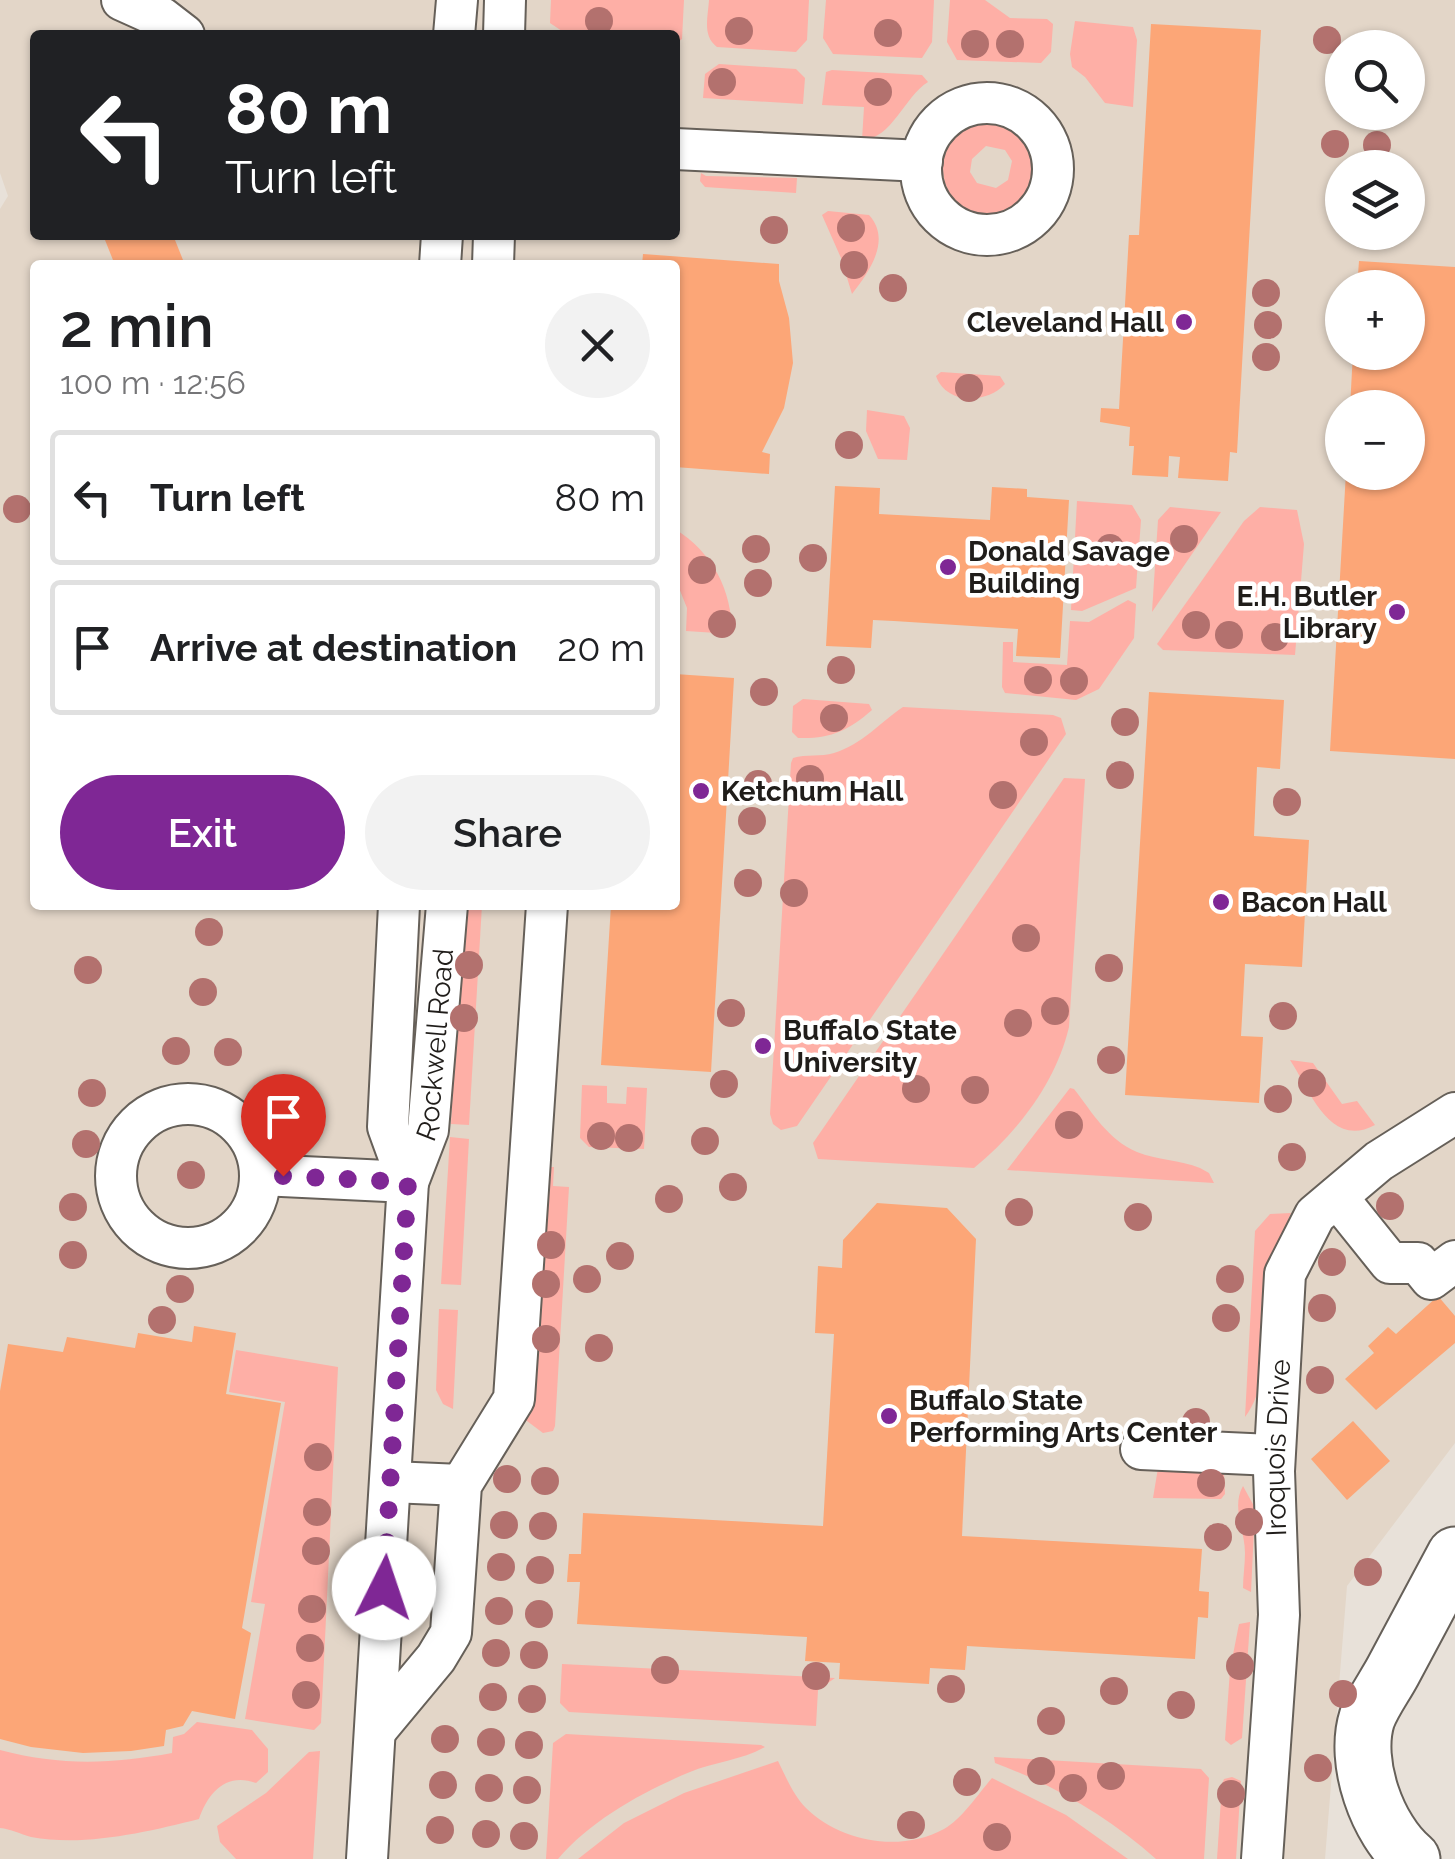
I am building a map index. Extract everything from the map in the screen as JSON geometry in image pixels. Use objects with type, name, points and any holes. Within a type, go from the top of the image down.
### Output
[{"type":"highway","points":[[1412,1859],[1402,1851],[1385,1824],[1371,1788],[1363,1756],[1367,1718],[1455,1555]]},
{"type":"street","points":[[122,0],[162,18],[178,30]]},
{"type":"street","points":[[454,30],[456,0]]},
{"type":"street","points":[[504,30],[506,0]]},
{"type":"street","points":[[680,149],[922,161]]},
{"type":"street","name":"Rockwell Road","points":[[399,910],[388,1127],[408,1182]]},
{"type":"street","name":"Rockwell Road","points":[[367,1859],[408,1182],[428,1130],[447,910]]},
{"type":"street","points":[[377,1730],[436,1658],[451,1633],[461,1485],[514,1399],[547,910]]},
{"type":"street","name":"Iroquois Drive","points":[[1262,1859],[1279,1615],[1274,1456],[1284,1274],[1315,1215],[1380,1161],[1455,1113]]},
{"type":"street","points":[[261,1175],[408,1182]]},
{"type":"street","points":[[1337,1198],[1390,1264],[1418,1263],[1431,1279],[1455,1261]]},
{"type":"street","points":[[1142,1449],[1274,1456]]},
{"type":"street","points":[[391,1482],[461,1485]]},
{"type":"shaded area","name":"Buffalo State University","points":[[0,0],[1455,0],[1455,1443],[1347,1586],[1325,1859],[0,1859],[0,209],[8,196],[0,173]]},
{"type":"shaded area","points":[[551,0],[684,0],[680,40],[680,30],[560,30],[550,23]]},
{"type":"shaded area","points":[[709,0],[809,0],[807,40],[796,52],[717,47],[708,32]]},
{"type":"shaded area","points":[[826,0],[934,0],[932,42],[922,58],[833,54],[823,38]]},
{"type":"shaded area","points":[[950,0],[985,0],[1010,18],[1047,19],[1053,24],[1051,52],[1041,63],[957,60],[947,42]]},
{"type":"shaded area","points":[[1075,21],[1133,27],[1137,40],[1133,107],[1105,103],[1072,67]]},
{"type":"shaded area","points":[[719,64],[796,69],[805,78],[803,104],[703,98],[705,74]]},
{"type":"shaded area","points":[[826,72],[922,75],[928,82],[882,133],[862,140],[864,107],[822,105]]},
{"type":"shaded area","points":[[994,119],[1015,126],[1030,139],[1037,156],[1038,174],[1033,191],[1022,204],[1005,213],[984,214],[965,208],[952,196],[945,181],[943,164],[948,148],[973,123]],"holes":[[[986,146],[1005,150],[1012,161],[1008,180],[996,188],[977,183],[970,172],[972,159]]]},
{"type":"shaded area","points":[[701,173],[797,178],[796,193],[705,187],[700,181]]},
{"type":"shaded area","points":[[828,211],[869,215],[876,225],[876,256],[852,294],[822,215]]},
{"type":"shaded area","points":[[941,372],[1000,376],[1005,384],[978,398],[957,397],[941,385],[936,376]]},
{"type":"shaded area","points":[[867,410],[904,416],[910,428],[907,460],[878,459],[866,431]]},
{"type":"shaded area","points":[[1077,501],[1132,505],[1141,520],[1136,588],[1082,611],[1071,610]]},
{"type":"shaded area","points":[[1170,507],[1221,512],[1152,612],[1158,520]]},
{"type":"shaded area","points":[[1260,507],[1297,510],[1304,544],[1295,655],[1163,650],[1157,644],[1244,521]]},
{"type":"shaded area","points":[[680,533],[700,549],[718,574],[728,602],[732,634],[686,631],[687,608],[680,590]]},
{"type":"shaded area","points":[[1128,600],[1136,604],[1134,638],[1099,689],[1076,700],[1005,693],[1003,642],[1013,642],[1013,662],[1067,665],[1070,621],[1089,622]]},
{"type":"shaded area","points":[[803,699],[869,704],[872,710],[838,732],[798,738],[792,732],[793,706]]},
{"type":"shaded area","points":[[903,707],[1053,715],[1061,718],[1066,734],[797,1126],[781,1130],[773,1124],[770,1114],[791,763],[793,758],[844,749]]},
{"type":"shaded area","points":[[1064,778],[1085,779],[1069,1027],[1055,1067],[1033,1105],[1006,1139],[974,1168],[818,1159],[813,1143]]},
{"type":"shaded area","points":[[463,910],[482,910],[469,1125],[451,1124]]},
{"type":"shaded area","points":[[1290,1060],[1313,1063],[1342,1104],[1357,1101],[1375,1125],[1359,1131],[1333,1123]]},
{"type":"shaded area","points":[[582,1085],[607,1086],[607,1103],[626,1104],[627,1087],[647,1088],[644,1149],[589,1147],[580,1138]]},
{"type":"shaded area","points":[[1070,1088],[1109,1133],[1127,1147],[1200,1168],[1209,1173],[1214,1183],[1007,1170]]},
{"type":"shaded area","points":[[450,1137],[469,1139],[461,1285],[441,1284]]},
{"type":"shaded area","points":[[545,1167],[554,1167],[553,1186],[569,1187],[555,1426],[553,1431],[543,1433],[523,1418]]},
{"type":"shaded area","points":[[1291,1213],[1277,1263],[1263,1375],[1245,1417],[1255,1231],[1270,1214]]},
{"type":"shaded area","points":[[439,1309],[458,1310],[453,1409],[443,1404],[436,1390]]},
{"type":"shaded area","points":[[236,1350],[338,1367],[321,1723],[314,1730],[245,1719],[265,1604],[251,1602],[285,1402],[229,1392]]},
{"type":"shaded area","points":[[1158,1468],[1224,1473],[1225,1494],[1221,1499],[1153,1498]]},
{"type":"shaded area","points":[[1243,1486],[1255,1508],[1251,1592],[1243,1588],[1245,1553],[1238,1502]]},
{"type":"shaded area","points":[[1250,1622],[1242,1738],[1231,1745],[1225,1740],[1230,1670],[1239,1624]]},
{"type":"shaded area","points":[[562,1664],[835,1678],[818,1690],[816,1726],[569,1712],[560,1703]]},
{"type":"shaded area","points":[[197,1722],[252,1730],[268,1749],[268,1772],[256,1783],[236,1780],[220,1787],[207,1801],[199,1819],[158,1829],[116,1837],[52,1840],[0,1828],[0,1750],[65,1761],[150,1757],[172,1753],[173,1737],[184,1734]]},
{"type":"shaded area","points":[[566,1734],[765,1747],[655,1788],[602,1819],[558,1859],[546,1859],[553,1743]]},
{"type":"shaded area","points":[[320,1751],[313,1859],[236,1859],[220,1842],[217,1826],[266,1793],[309,1752]]},
{"type":"shaded area","points":[[994,1757],[1201,1769],[1209,1778],[1204,1859],[1156,1859],[1100,1816],[1038,1781],[995,1763]]},
{"type":"shaded area","points":[[778,1761],[806,1808],[820,1820],[853,1836],[909,1841],[944,1829],[970,1806],[992,1778],[1066,1815],[1128,1859],[578,1859],[624,1823],[684,1793]]},
{"type":"shaded area","points":[[1232,1777],[1241,1781],[1236,1859],[1217,1859],[1222,1784]]},
{"type":"building","name":"Cleveland Hall","points":[[1151,24],[1261,30],[1237,453],[1230,452],[1228,481],[1178,478],[1180,457],[1169,456],[1168,477],[1132,475],[1134,446],[1129,446],[1130,427],[1100,422],[1101,408],[1119,409],[1129,235],[1139,235]]},
{"type":"building","points":[[105,240],[175,240],[183,260],[113,260]]},
{"type":"building","points":[[643,254],[779,264],[793,363],[784,408],[762,452],[770,454],[769,474],[680,467],[680,260],[642,260]]},
{"type":"building","name":"E.H. Butler Library","points":[[1359,261],[1455,267],[1455,759],[1330,751],[1345,490],[1425,490],[1425,390],[1351,390],[1352,370],[1425,370],[1425,270],[1358,270]]},
{"type":"building","name":"Donald Savage Building","points":[[835,486],[880,488],[879,514],[990,520],[992,487],[1027,489],[1027,497],[1069,500],[1060,658],[1016,656],[1018,629],[894,621],[873,620],[871,648],[826,646]]},
{"type":"building","name":"Ketchum Hall","points":[[680,674],[734,678],[711,1072],[601,1065],[611,910],[680,910]]},
{"type":"building","name":"Bacon Hall","points":[[1149,692],[1284,700],[1280,769],[1257,767],[1254,836],[1309,840],[1302,967],[1245,964],[1241,1036],[1263,1037],[1259,1103],[1125,1095]]},
{"type":"building","points":[[877,1203],[947,1208],[976,1239],[962,1536],[1202,1549],[1199,1591],[1209,1592],[1208,1618],[1198,1617],[1195,1659],[967,1646],[965,1670],[930,1668],[929,1684],[839,1679],[840,1663],[805,1661],[807,1637],[577,1624],[580,1582],[567,1582],[569,1554],[581,1554],[583,1513],[823,1526],[834,1334],[815,1333],[818,1266],[842,1268],[843,1240]]},
{"type":"building","points":[[1438,1296],[1455,1316],[1455,1343],[1376,1410],[1345,1379],[1374,1353],[1368,1346],[1388,1327],[1396,1334]]},
{"type":"building","points":[[194,1326],[236,1333],[226,1394],[281,1403],[242,1628],[251,1633],[235,1719],[192,1711],[183,1726],[166,1730],[164,1746],[131,1751],[83,1753],[0,1739],[0,1391],[8,1344],[63,1352],[67,1337],[135,1348],[138,1333],[192,1342]]},
{"type":"building","points":[[1353,1421],[1390,1461],[1347,1500],[1311,1459]]},
{"type":"place","name":"Cleveland Hall","points":[[1184,322]]},
{"type":"place","name":"Donald Savage Building","points":[[948,567]]},
{"type":"place","name":"E.H. Butler Library","points":[[1397,612]]},
{"type":"place","name":"Ketchum Hall","points":[[701,791]]},
{"type":"place","name":"Bacon Hall","points":[[1221,902]]},
{"type":"place","name":"Buffalo State University","points":[[763,1046]]},
{"type":"place","name":"Buffalo State Performing Arts Center","points":[[889,1416]]},
{"type":"route","points":[[283,1176],[408,1182],[384,1588]]}]
